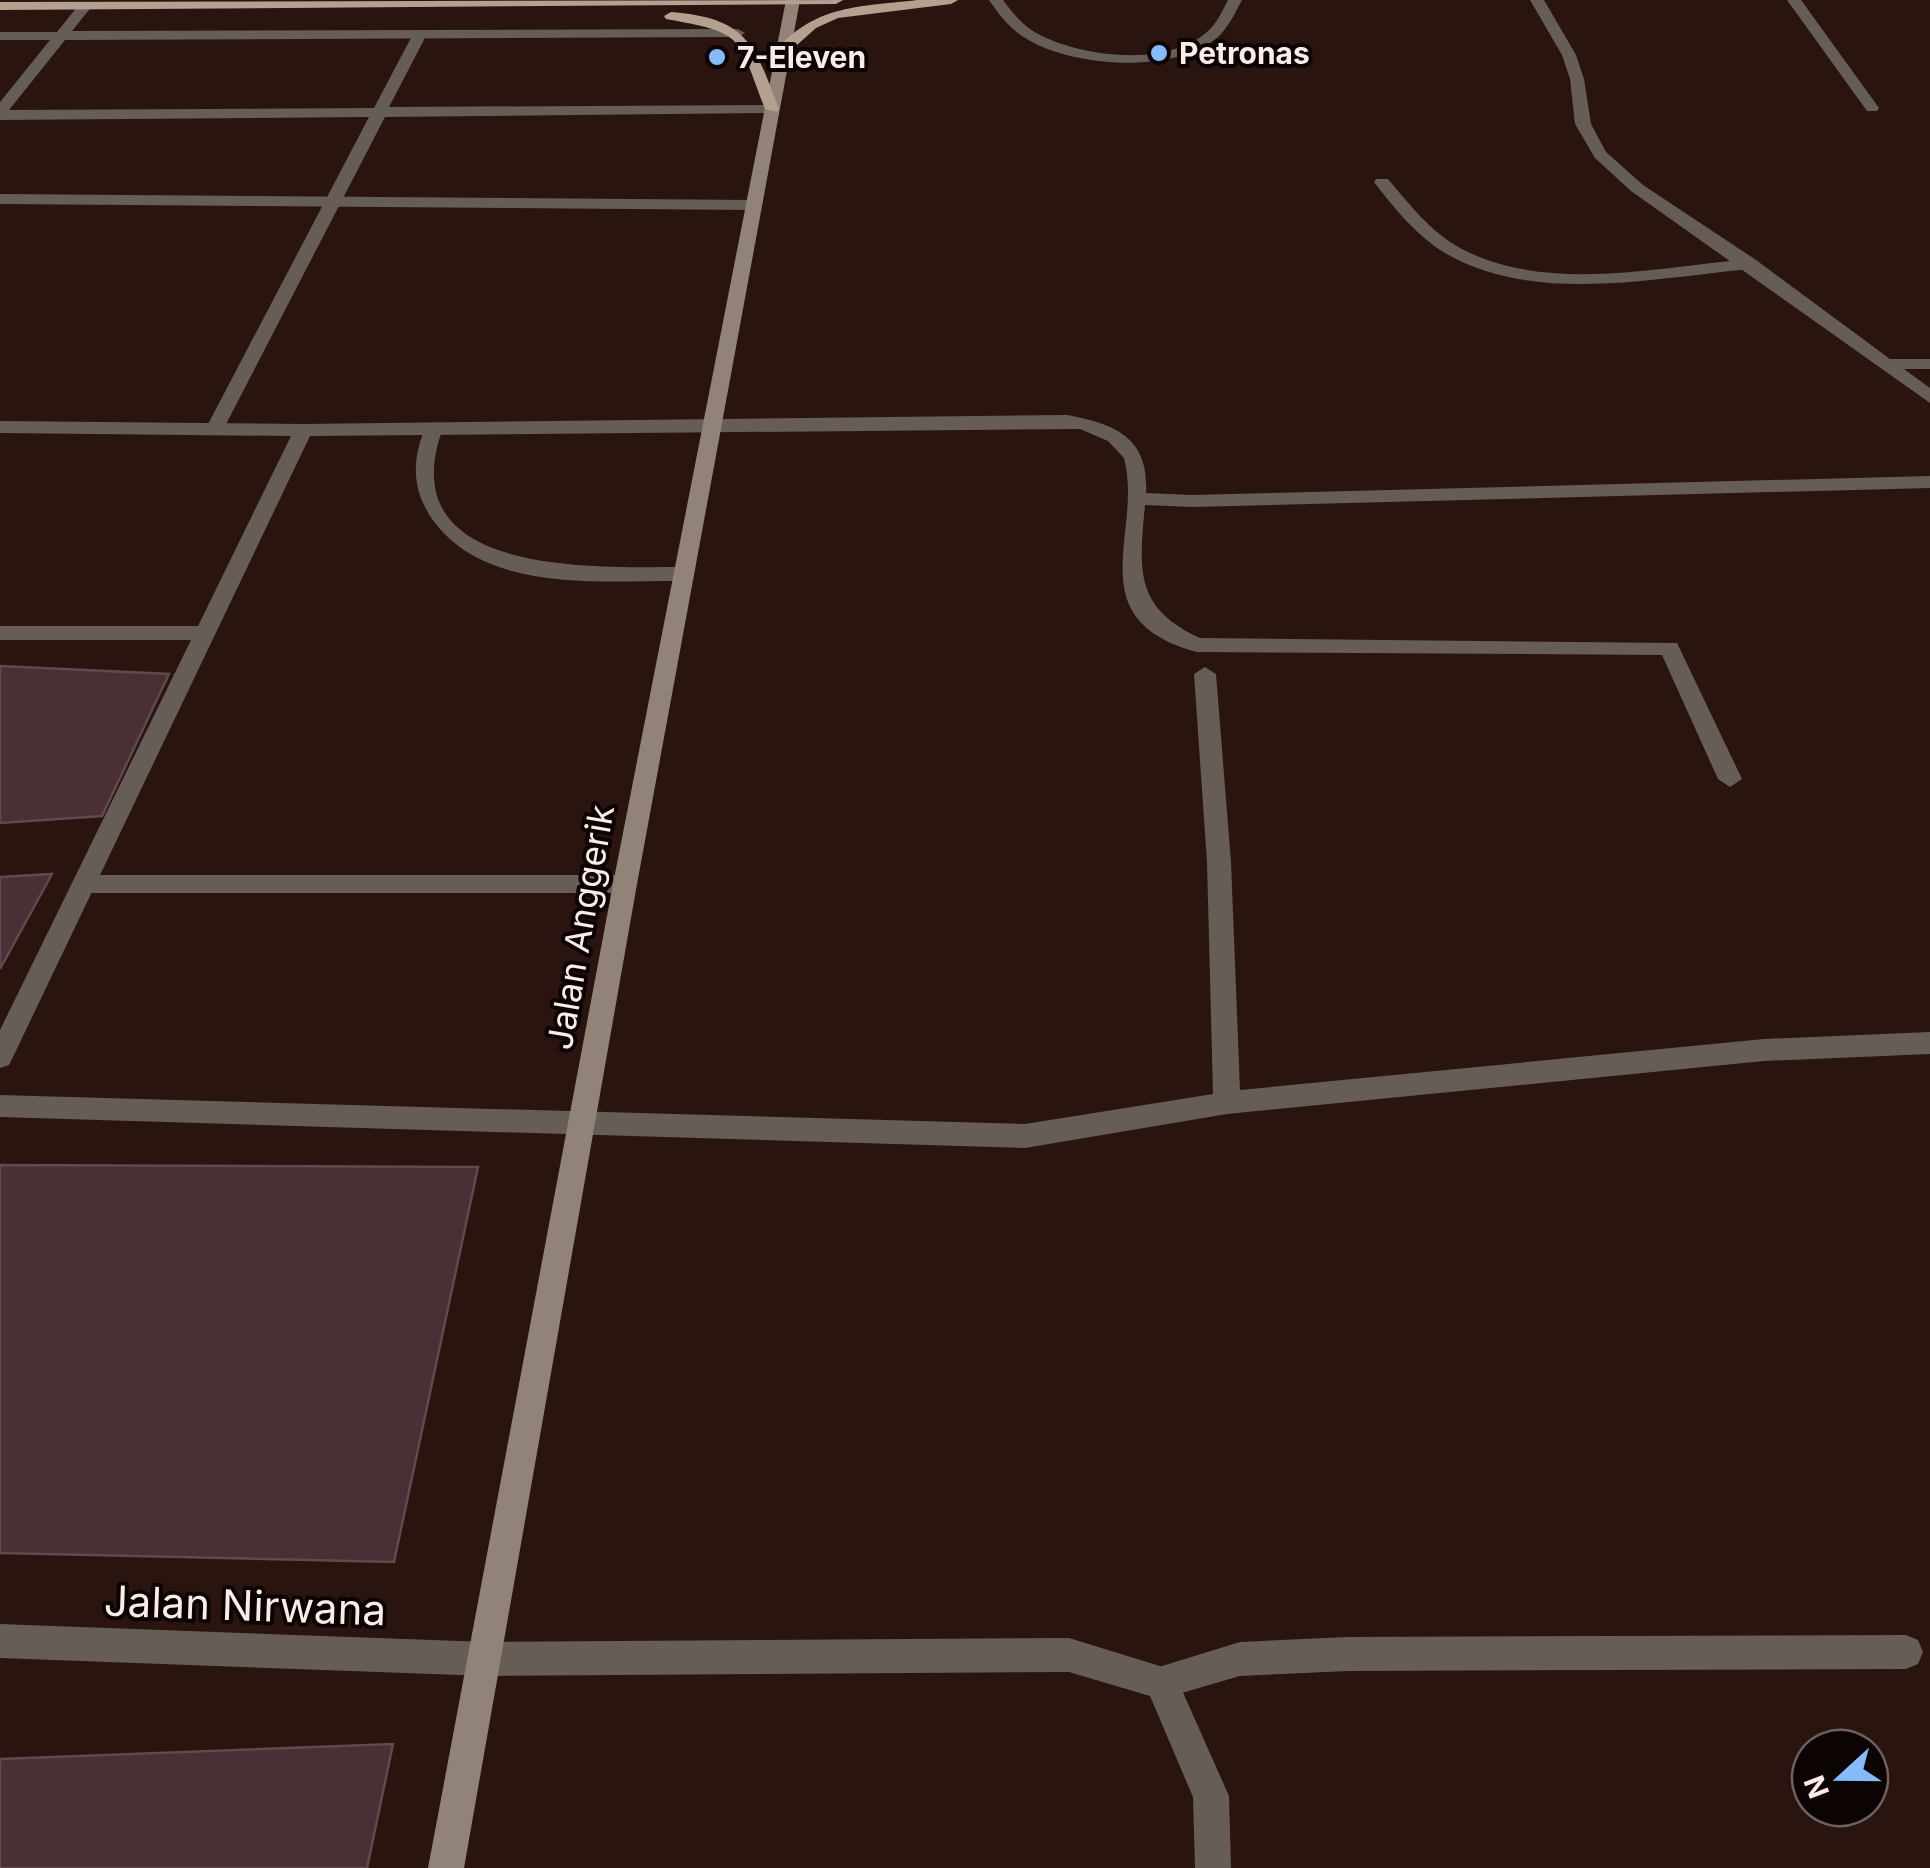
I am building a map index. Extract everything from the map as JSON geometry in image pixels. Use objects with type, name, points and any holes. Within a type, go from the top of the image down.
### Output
[{"type":"main road","name":"Jalan Anggerik","points":[[446,1868],[792,0]]},
{"type":"main road","points":[[0,6],[836,0]]},
{"type":"main road","points":[[783,50],[811,25],[835,14],[951,0]]},
{"type":"main road","points":[[408,2],[696,18],[725,24],[738,33],[749,50],[772,109]]},
{"type":"street","points":[[996,0],[1003,16],[1022,33],[1058,49],[1100,57],[1149,56],[1185,49],[1216,32],[1236,0]]},
{"type":"street","points":[[1537,0],[1569,55],[1577,79],[1583,124],[1600,155],[1637,188],[1750,264],[1930,396]]},
{"type":"street","points":[[1794,0],[1872,108]]},
{"type":"street","points":[[0,113],[86,4]]},
{"type":"street","points":[[0,36],[738,33]]},
{"type":"street","points":[[215,428],[420,34]]},
{"type":"street","points":[[0,113],[772,109]]},
{"type":"street","points":[[1382,182],[1427,231],[1455,252],[1492,268],[1527,276],[1750,264]]},
{"type":"street","points":[[0,199],[754,205]]},
{"type":"street","points":[[1890,364],[1930,364]]},
{"type":"street","points":[[0,427],[303,430],[1081,423],[1117,439],[1132,453],[1136,463],[1130,561],[1136,594],[1158,626],[1197,645],[1669,648],[1730,779]]},
{"type":"street","points":[[434,428],[422,460],[426,491],[444,526],[484,555],[535,570],[684,574]]},
{"type":"street","points":[[0,1057],[303,430]]},
{"type":"street","points":[[1136,498],[1192,501],[1930,482]]},
{"type":"street","points":[[0,632],[205,633]]},
{"type":"street","points":[[1205,674],[1219,862],[1227,1102]]},
{"type":"street","points":[[85,884],[626,884]]},
{"type":"street","points":[[0,1106],[1025,1136],[1132,1122],[1227,1102],[1764,1050],[1930,1044]]},
{"type":"street","name":"Jalan Nirwana","points":[[0,1641],[487,1659],[1068,1655],[1161,1682]]},
{"type":"street","points":[[1213,1868],[1211,1796],[1161,1682],[1240,1659],[1294,1656],[1906,1652]]},
{"type":"building","points":[[0,666],[169,674],[102,816],[0,823]]},
{"type":"building","points":[[52,874],[0,969],[0,877]]},
{"type":"building","points":[[0,1165],[478,1167],[394,1562],[0,1553]]},
{"type":"building","points":[[393,1744],[367,1868],[0,1868],[0,1759]]},
{"type":"place","name":"Petronas","points":[[1159,53]]},
{"type":"place","name":"7-Eleven","points":[[717,57]]}]
